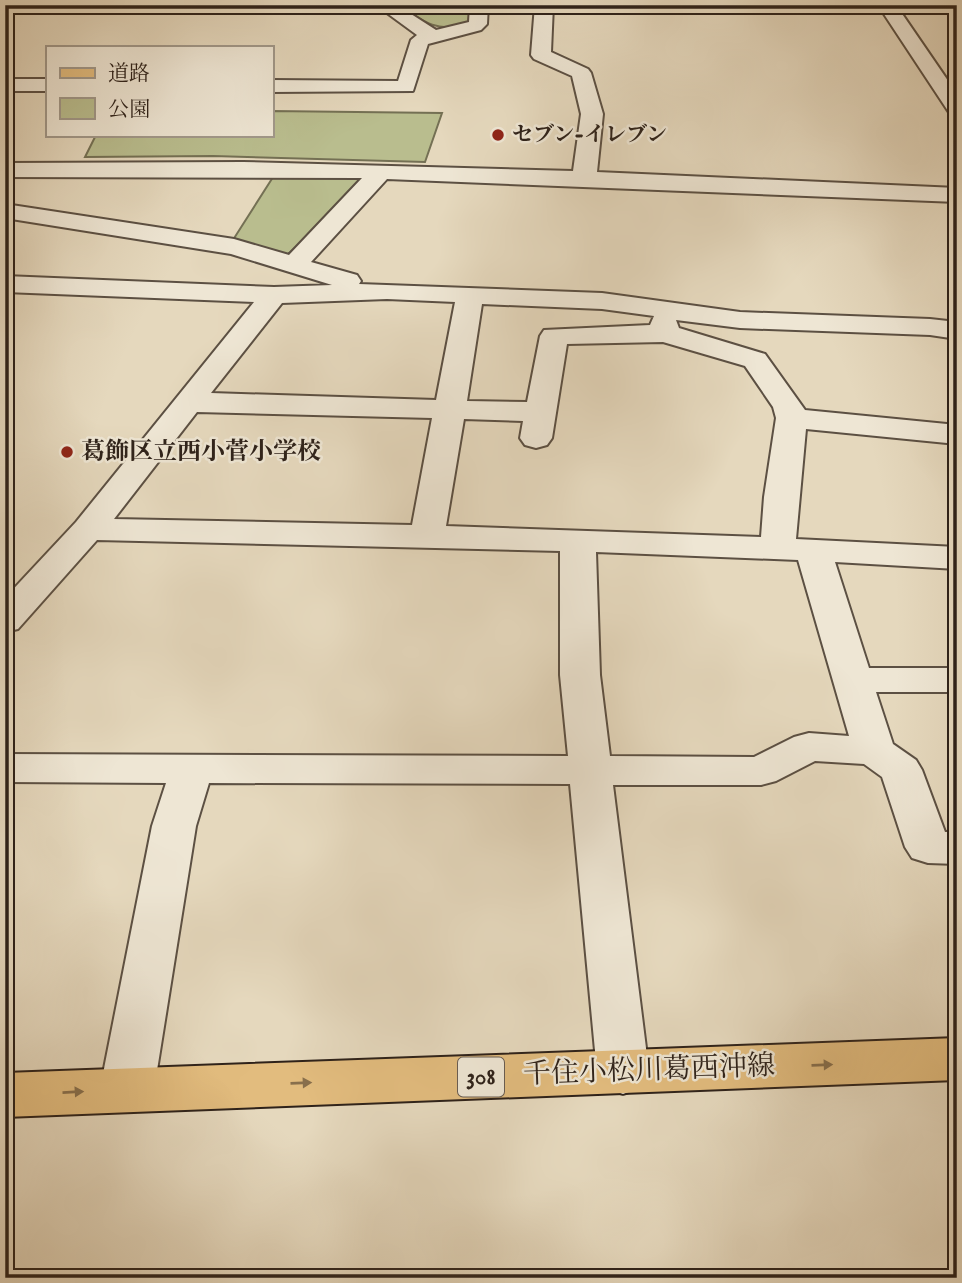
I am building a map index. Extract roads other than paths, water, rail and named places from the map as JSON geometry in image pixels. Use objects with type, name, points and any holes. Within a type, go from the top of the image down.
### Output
[{"type":"main road","name":"千住小松川葛西沖線","points":[[5,1095],[957,1059]]},
{"type":"street","points":[[385,5],[433,37]]},
{"type":"street","points":[[273,86],[406,87],[420,40],[478,24],[479,5]]},
{"type":"street","points":[[544,5],[541,55],[581,72],[592,114],[584,180]]},
{"type":"street","points":[[887,5],[957,110]]},
{"type":"street","points":[[5,85],[46,85]]},
{"type":"street","points":[[5,170],[201,167],[957,195]]},
{"type":"street","points":[[293,266],[381,172]]},
{"type":"street","points":[[5,211],[234,247],[387,291]]},
{"type":"street","points":[[5,284],[274,295],[387,291],[601,301],[755,360],[788,407],[792,418],[781,497],[795,548],[852,680],[874,751]]},
{"type":"street","points":[[5,621],[88,529],[274,295]]},
{"type":"street","points":[[427,536],[470,296]]},
{"type":"street","points":[[187,402],[451,408],[537,425],[554,336],[740,320],[930,327],[957,331]]},
{"type":"street","points":[[792,418],[957,435]]},
{"type":"street","points":[[88,529],[427,536],[795,548],[957,558]]},
{"type":"street","points":[[578,542],[580,675],[623,1072]]},
{"type":"street","points":[[852,680],[957,680]]},
{"type":"street","points":[[5,768],[761,771],[809,747],[874,751],[901,770],[928,847],[957,848]]},
{"type":"street","points":[[127,1089],[173,826],[192,769]]},
{"type":"place","name":"セブン-イレブン","points":[[498,135]]},
{"type":"place","name":"葛飾区立西小菅小学校","points":[[67,452]]}]
